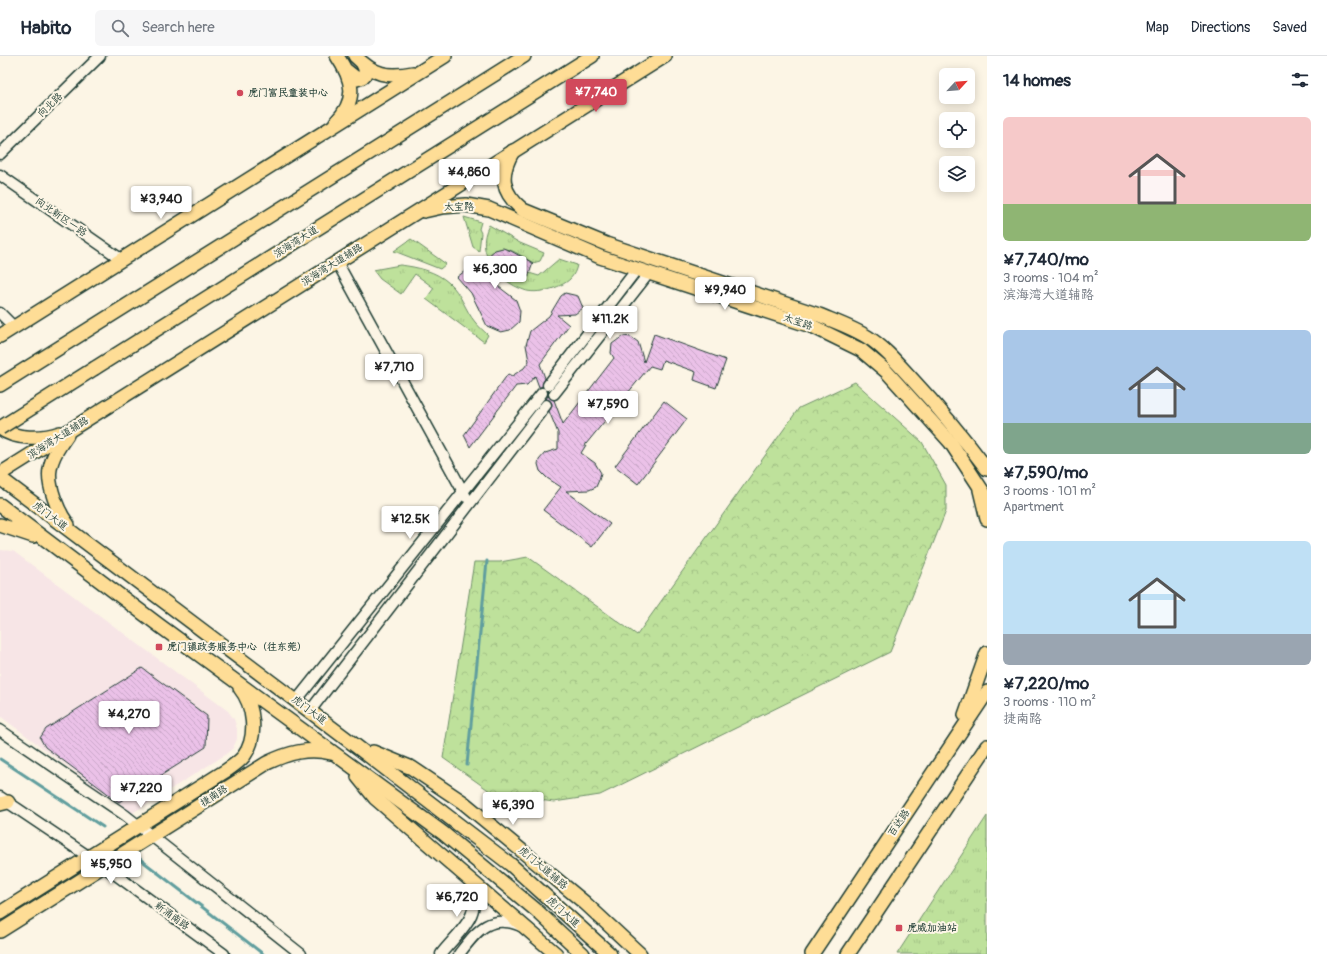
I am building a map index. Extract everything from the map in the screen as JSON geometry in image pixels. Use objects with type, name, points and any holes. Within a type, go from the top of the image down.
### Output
[{"type":"main road","points":[[330,128],[344,114],[351,97],[352,85],[347,71],[337,56]]},
{"type":"main road","points":[[5,333],[445,56]]},
{"type":"main road","points":[[0,385],[524,56]]},
{"type":"main road","name":"滨海湾大道","points":[[0,428],[592,56]]},
{"type":"main road","points":[[623,82],[651,56]]},
{"type":"main road","name":"滨海湾大道辅路","points":[[0,474],[665,56]]},
{"type":"main road","points":[[347,71],[357,79],[362,78],[365,74],[359,60]]},
{"type":"main road","points":[[359,60],[382,75],[396,76],[421,71]]},
{"type":"main road","name":"太宝路","points":[[514,150],[506,164],[503,179],[513,202],[523,210],[606,244],[819,315],[870,338],[896,361],[930,398],[961,434],[987,469]]},
{"type":"main road","name":"太宝路","points":[[411,215],[442,207],[466,206],[489,209],[564,243],[643,271],[814,327],[861,350],[886,371],[951,443],[987,498]]},
{"type":"main road","points":[[0,428],[18,435],[37,437],[52,436],[72,430]]},
{"type":"main road","points":[[72,430],[56,450],[49,470],[52,493],[60,516],[75,534]]},
{"type":"main road","name":"虎门大道","points":[[0,478],[310,711],[510,864],[610,954]]},
{"type":"main road","points":[[977,481],[987,518]]},
{"type":"main road","name":"虎门大道","points":[[0,505],[235,682],[443,833],[536,910],[583,954]]},
{"type":"main road","points":[[0,525],[14,528],[51,544]]},
{"type":"main road","points":[[956,737],[978,682],[987,653]]},
{"type":"main road","name":"捷南路","points":[[0,913],[227,770],[244,756],[251,743],[252,726],[250,708],[245,694],[235,682]]},
{"type":"main road","name":"百达路","points":[[812,954],[987,692]]},
{"type":"main road","name":"虎门大道辅路","points":[[356,746],[412,768],[464,802],[579,898],[640,954]]},
{"type":"main road","points":[[848,954],[983,755],[987,746]]},
{"type":"main road","name":"捷南路","points":[[0,931],[235,782],[284,755],[304,750],[319,750],[339,757]]},
{"type":"main road","points":[[339,757],[376,798],[529,929],[556,954]]},
{"type":"street","name":"向北路","points":[[0,154],[100,56]]},
{"type":"street","name":"向北新区一路","points":[[0,175],[121,260]]},
{"type":"street","points":[[337,262],[469,503]]},
{"type":"street","points":[[296,701],[545,389],[643,271]]},
{"type":"street","points":[[554,394],[643,271]]},
{"type":"street","points":[[0,313],[5,333]]},
{"type":"street","points":[[310,711],[546,405]]},
{"type":"street","points":[[0,730],[139,826],[301,954]]},
{"type":"street","name":"新涌南路","points":[[3,801],[89,857],[224,954]]},
{"type":"street","points":[[441,954],[470,920],[476,905],[475,893],[470,880]]},
{"type":"street","points":[[459,954],[479,930],[490,923],[501,921],[513,923],[529,929]]},
{"type":"shaded area","points":[[0,550],[13,551],[228,711],[234,719],[237,729],[237,739],[233,748],[225,755],[131,814],[0,716]]},
{"type":"green space","points":[[464,217],[481,222],[479,229],[481,233],[479,251],[473,247]]},
{"type":"green space","points":[[489,225],[520,243],[544,253],[540,261],[533,263],[516,252],[505,249],[493,252],[487,257],[484,246],[485,235]]},
{"type":"green space","points":[[411,239],[446,264],[440,269],[394,251]]},
{"type":"green space","points":[[488,258],[495,265],[508,265],[529,277],[529,273],[539,276],[559,259],[577,265],[575,272],[566,282],[555,288],[535,292],[514,286],[505,280],[491,265]]},
{"type":"green space","points":[[400,265],[426,270],[438,275],[449,283],[457,292],[475,322],[488,335],[484,342],[426,299],[434,288],[415,274],[401,294],[380,279],[373,270]]},
{"type":"green space","points":[[855,382],[922,442],[946,485],[946,511],[890,652],[600,795],[554,802],[494,794],[443,758],[474,562],[500,562],[528,557],[637,635],[799,408]]},
{"type":"green space","points":[[987,816],[987,954],[897,954]]},
{"type":"building","points":[[503,248],[533,263],[528,277],[508,264],[502,262],[484,269],[490,280],[516,300],[520,311],[519,322],[510,330],[501,332],[487,326],[471,293],[457,277],[480,260],[481,262],[495,250]]},
{"type":"building","points":[[565,293],[578,296],[583,308],[575,314],[557,315],[569,325],[540,364],[545,378],[542,387],[539,387],[535,376],[527,385],[516,386],[470,447],[464,435],[508,374],[512,376],[524,368],[529,361],[526,345],[530,331],[549,316],[561,296]]},
{"type":"building","points":[[654,334],[726,360],[716,388],[694,380],[696,372],[663,360],[660,369],[650,366],[586,444],[585,443],[586,445],[581,453],[595,463],[601,473],[599,480],[596,487],[589,490],[566,491],[610,524],[592,547],[543,510],[561,487],[547,478],[540,471],[538,464],[539,460],[545,453],[558,449],[558,433],[549,411],[552,403],[546,399],[548,396],[554,400],[563,424],[614,358],[611,353],[612,344],[623,336],[631,337],[638,342],[644,362]]},
{"type":"building","points":[[664,401],[687,419],[638,484],[615,466]]},
{"type":"building","points":[[142,668],[207,716],[206,747],[119,802],[45,747],[40,738],[46,729]]},
{"type":"waterway","points":[[467,765],[487,561]]},
{"type":"waterway","points":[[0,759],[103,827]]},
{"type":"waterway","points":[[136,856],[263,954]]},
{"type":"place","name":"虎门富民童装中心","points":[[240,93]]},
{"type":"place","name":"虎门镇政务服务中心（往东莞）","points":[[159,647]]},
{"type":"place","name":"虎威加油站","points":[[899,928]]}]
